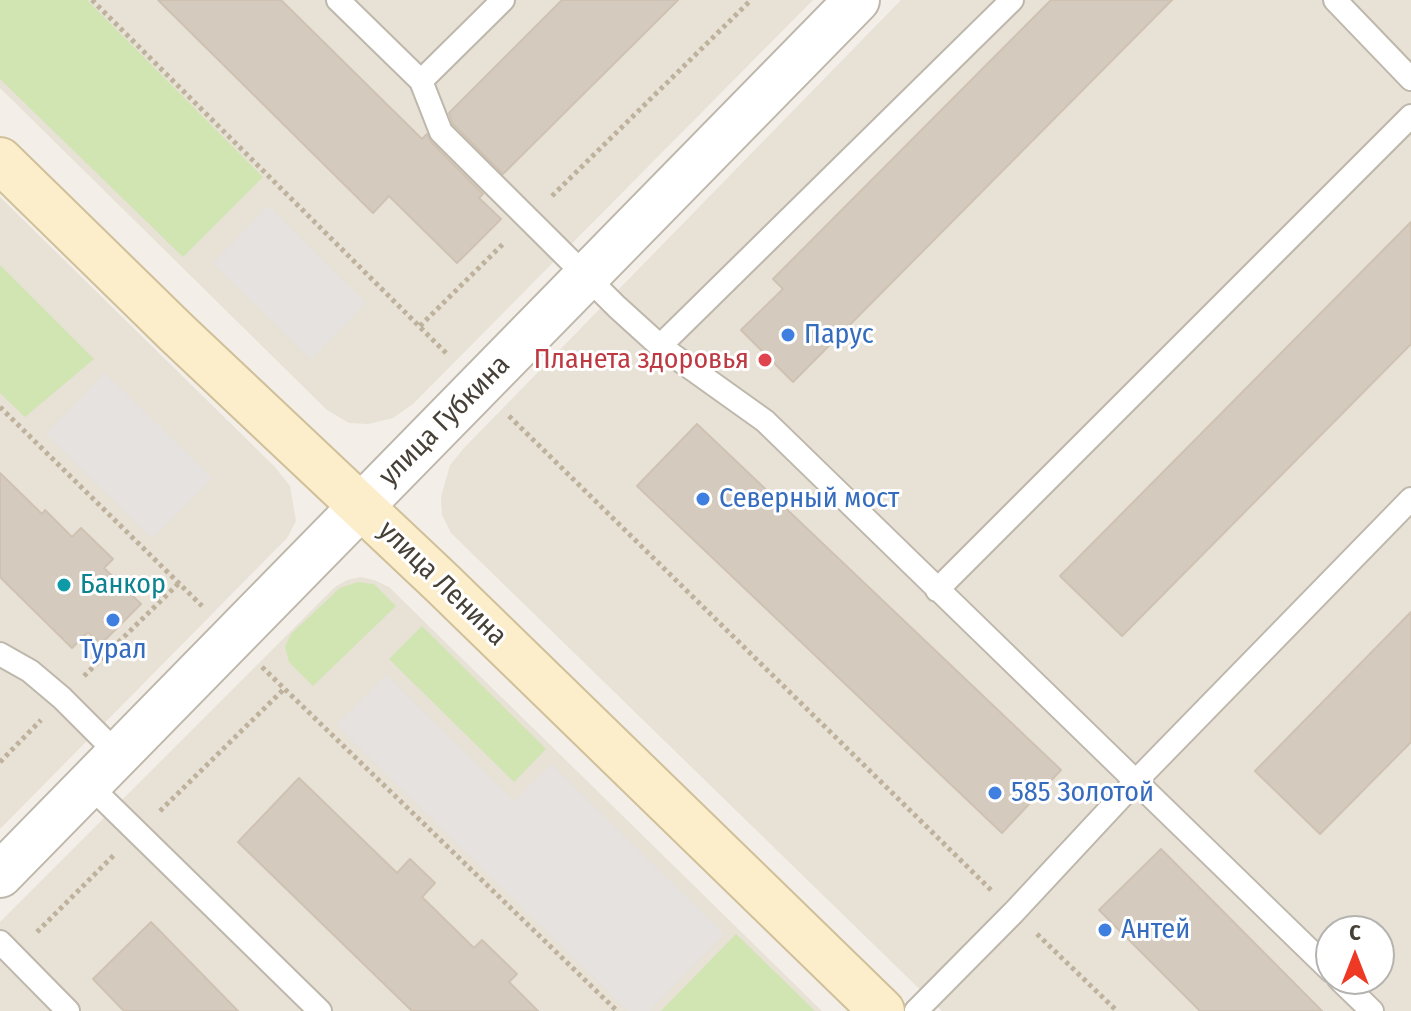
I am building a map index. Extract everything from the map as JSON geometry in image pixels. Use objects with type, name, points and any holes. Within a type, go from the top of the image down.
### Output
[{"type":"main road","name":"улица Ленина","points":[[0,160],[882,1011]]},
{"type":"street","name":"улица Губкина","points":[[0,875],[857,0]]},
{"type":"lane","points":[[338,0],[421,81],[441,132],[588,278],[660,346],[765,421],[1315,955]]},
{"type":"lane","points":[[421,81],[503,0]]},
{"type":"lane","points":[[660,346],[1012,0]]},
{"type":"lane","points":[[1335,0],[1411,79]]},
{"type":"lane","points":[[937,590],[1411,116]]},
{"type":"lane","points":[[916,1011],[1411,499]]},
{"type":"lane","points":[[0,654],[30,671],[62,698],[119,755]]},
{"type":"lane","points":[[89,785],[320,1011]]},
{"type":"lane","points":[[0,942],[68,1011]]},
{"type":"lane","points":[[1356,995],[1372,1011]]},
{"type":"path","points":[[92,0],[478,386],[1117,1011]]},
{"type":"path","points":[[420,326],[751,0]]},
{"type":"path","points":[[0,407],[617,1011]]},
{"type":"path","points":[[0,762],[179,583]]},
{"type":"shaded area","points":[[0,0],[813,0],[413,404],[393,418],[368,424],[349,423],[327,410],[0,88]]},
{"type":"shaded area","points":[[901,0],[1411,0],[1411,1011],[942,1011],[451,533],[442,515],[441,497],[450,465]]},
{"type":"shaded area","points":[[0,197],[275,467],[290,486],[296,521],[287,538],[0,829]]},
{"type":"shaded area","points":[[268,206],[366,303],[311,359],[213,263]]},
{"type":"shaded area","points":[[105,373],[212,478],[152,538],[46,434]]},
{"type":"shaded area","points":[[360,577],[389,587],[822,1011],[0,1011],[0,922],[335,587]]},
{"type":"shaded area","points":[[386,675],[514,801],[551,764],[724,934],[649,1011],[628,1011],[336,725]]},
{"type":"green space","points":[[0,0],[87,0],[263,177],[183,257],[0,79]]},
{"type":"green space","points":[[0,265],[94,359],[25,417],[0,393]]},
{"type":"green space","points":[[358,582],[374,584],[396,606],[313,686],[289,662],[285,647],[291,634],[340,588]]},
{"type":"green space","points":[[422,626],[546,749],[514,782],[389,659]]},
{"type":"green space","points":[[736,934],[815,1011],[661,1011]]},
{"type":"building","points":[[158,0],[281,0],[422,139],[427,134],[431,142],[483,194],[479,198],[501,219],[457,263],[389,196],[373,213]]},
{"type":"building","points":[[562,0],[678,0],[503,174],[453,124],[449,113]]},
{"type":"building","points":[[1051,0],[1172,0],[793,382],[741,330],[783,289],[773,279]]},
{"type":"building","points":[[1411,222],[1411,344],[1122,636],[1060,576]]},
{"type":"building","points":[[697,424],[1061,770],[1002,833],[637,486]]},
{"type":"building","name":"Банкор","points":[[0,473],[42,514],[45,510],[72,537],[81,528],[113,559],[104,568],[141,604],[101,644],[88,632],[72,648],[0,577]]},
{"type":"building","points":[[1411,612],[1411,742],[1320,834],[1255,771]]},
{"type":"building","points":[[299,778],[397,873],[410,859],[435,883],[422,897],[474,948],[482,940],[517,974],[509,982],[538,1011],[412,1011],[238,842]]},
{"type":"building","points":[[1161,849],[1322,1011],[1200,1011],[1099,910]]},
{"type":"building","points":[[151,922],[238,1011],[124,1011],[93,979]]},
{"type":"place","name":"Парус","points":[[788,335]]},
{"type":"place","name":"Планета здоровья","points":[[765,360]]},
{"type":"place","name":"Северный мост","points":[[703,499]]},
{"type":"place","name":"Банкор","points":[[64,585]]},
{"type":"place","name":"Турал","points":[[113,620]]},
{"type":"place","name":"585 Золотой","points":[[995,793]]},
{"type":"place","name":"Антей","points":[[1105,930]]}]
